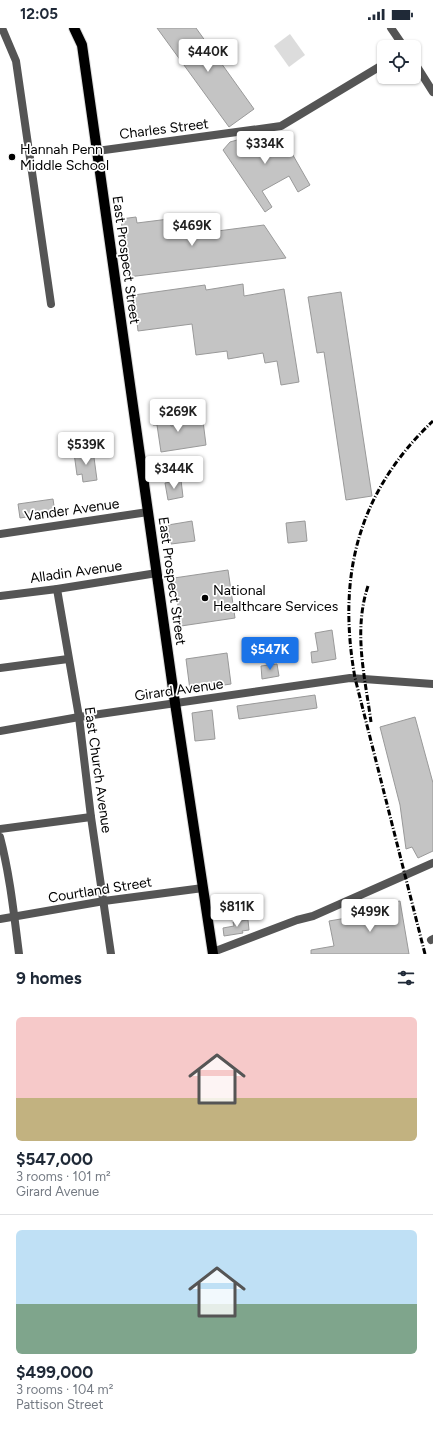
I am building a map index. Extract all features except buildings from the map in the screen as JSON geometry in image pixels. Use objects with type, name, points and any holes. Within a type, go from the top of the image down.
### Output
[{"type":"main road","name":"East Prospect Street","points":[[74,28],[82,46],[156,573],[213,953]]},
{"type":"street","points":[[2,28],[16,61],[51,304]]},
{"type":"street","points":[[390,28],[399,40]]},
{"type":"street","name":"Charles Street","points":[[97,151],[281,126],[377,68]]},
{"type":"street","points":[[421,73],[433,92]]},
{"type":"street","name":"Vander Avenue","points":[[0,534],[148,512]]},
{"type":"street","name":"Alladin Avenue","points":[[0,596],[57,589],[156,573]]},
{"type":"street","name":"East Church Avenue","points":[[57,589],[79,718],[91,817],[111,954]]},
{"type":"street","points":[[0,668],[68,659]]},
{"type":"street","name":"Girard Avenue","points":[[0,731],[175,703],[350,678],[433,684]]},
{"type":"street","points":[[0,829],[91,817]]},
{"type":"street","points":[[0,837],[19,954]]},
{"type":"street","points":[[213,953],[297,920],[313,916],[433,863]]},
{"type":"street","name":"Courtland Street","points":[[0,919],[104,901],[203,888]]},
{"type":"shaded area","points":[[290,34],[305,55],[289,67],[274,46]]},
{"type":"railway","points":[[425,954],[355,678],[350,641],[349,605],[352,571],[359,539],[370,507],[386,477],[407,449],[433,421]]},
{"type":"railway","points":[[368,586],[361,620],[361,637],[363,671],[371,722]]},
{"type":"place","name":"Hannah Penn Middle School","points":[[12,157]]},
{"type":"place","name":"National Healthcare Services","points":[[205,598]]}]
